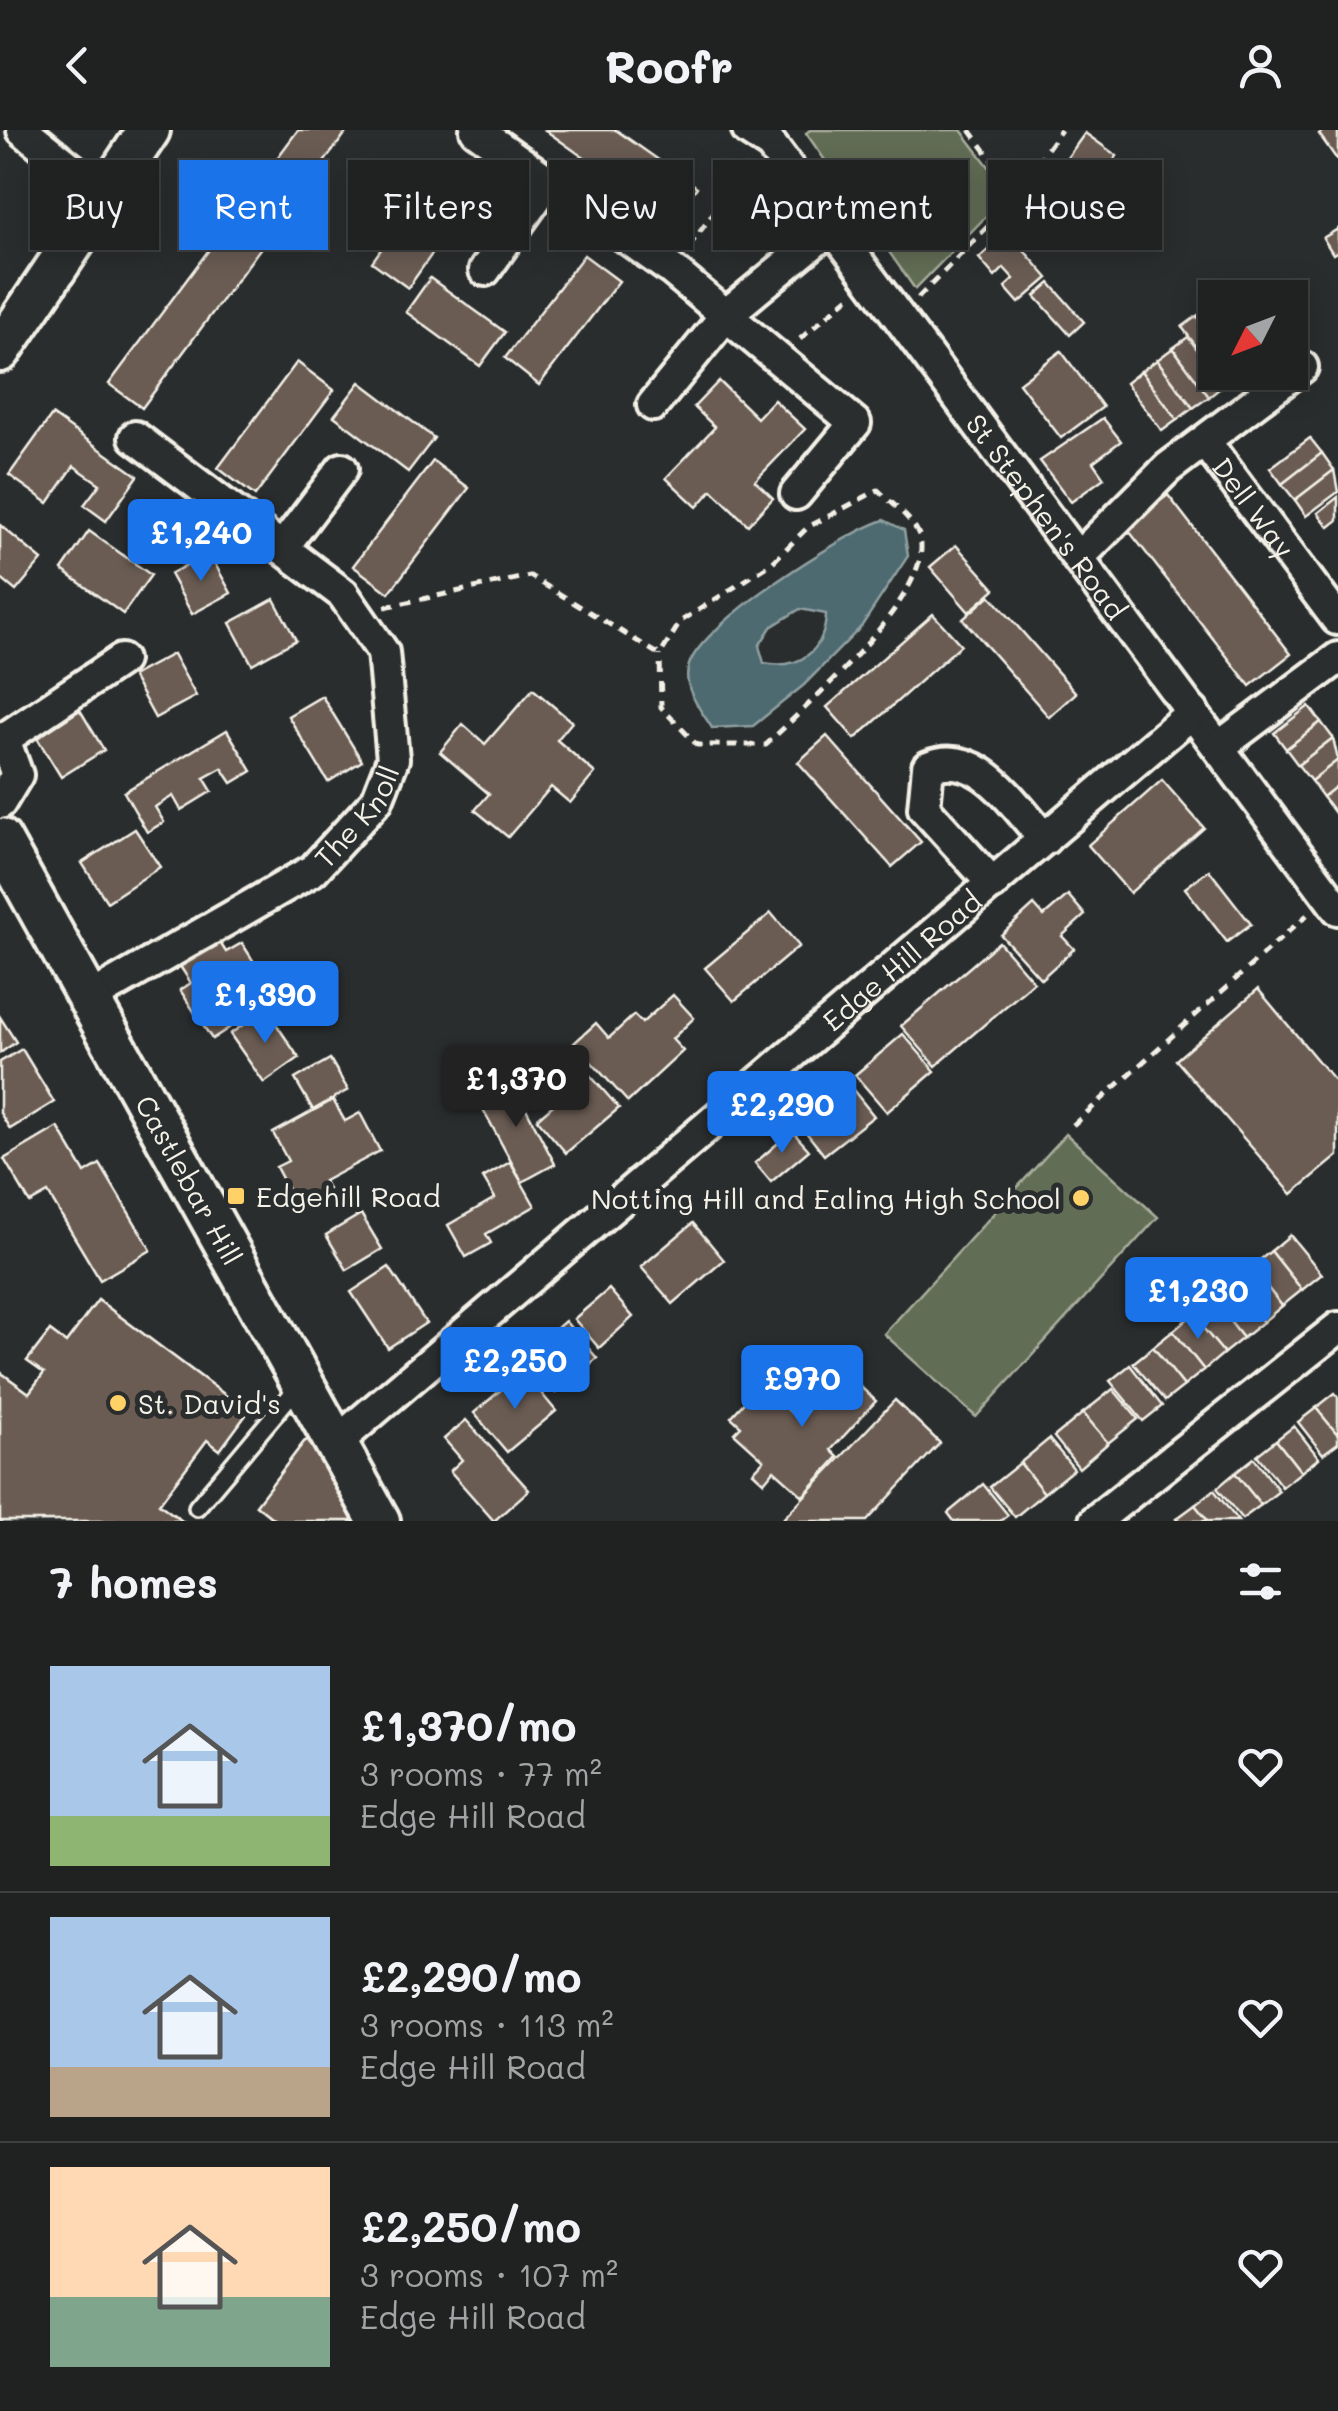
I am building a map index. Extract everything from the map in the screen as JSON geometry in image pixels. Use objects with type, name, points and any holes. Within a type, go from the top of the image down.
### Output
[{"type":"main road","points":[[127,160],[149,130]]},
{"type":"main road","points":[[0,351],[66,250]]},
{"type":"main road","name":"Castlebar Hill","points":[[6,865],[92,998],[379,1521]]},
{"type":"street","points":[[23,130],[60,160]]},
{"type":"street","points":[[476,130],[672,270],[855,423],[796,494]]},
{"type":"street","name":"St Stephen's Road","points":[[769,137],[785,160]]},
{"type":"street","points":[[485,270],[548,181]]},
{"type":"street","points":[[653,405],[727,314],[805,250]]},
{"type":"street","name":"St Stephen's Road","points":[[847,250],[1334,903]]},
{"type":"street","name":"Dell Way","points":[[1078,558],[1168,468],[1273,390]]},
{"type":"street","name":"The Knoll","points":[[92,998],[314,870],[376,800],[393,759],[383,652],[343,594],[135,438]]},
{"type":"street","name":"Dell Way","points":[[1206,443],[1337,619]]},
{"type":"street","points":[[283,547],[342,469]]},
{"type":"street","points":[[1219,748],[1338,658]]},
{"type":"street","points":[[6,795],[17,775],[4,739],[121,660]]},
{"type":"street","name":"Edge Hill Road","points":[[337,1442],[1193,712]]},
{"type":"street","points":[[993,884],[924,808],[928,767],[946,759],[980,769],[1045,839]]},
{"type":"street","points":[[1095,1521],[1338,1328]]},
{"type":"lane","points":[[197,1507],[301,1384]]},
{"type":"path","points":[[970,130],[992,160]]},
{"type":"path","points":[[1040,160],[1061,130]]},
{"type":"path","points":[[672,270],[769,137]]},
{"type":"path","points":[[898,318],[988,223]]},
{"type":"path","points":[[779,357],[868,280]]},
{"type":"path","points":[[878,490],[918,531],[922,553],[888,622],[766,746],[697,745],[662,707],[660,655],[680,621],[771,564],[808,527],[878,490]]},
{"type":"path","points":[[358,616],[401,602],[530,576],[660,655]]},
{"type":"path","points":[[1073,1125],[1334,903]]},
{"type":"green space","points":[[961,130],[988,165],[988,214],[968,235],[968,160],[825,160],[806,133]]},
{"type":"green space","points":[[888,250],[953,250],[915,289]]},
{"type":"green space","points":[[1066,1134],[1158,1217],[976,1417],[884,1334]]},
{"type":"water","points":[[884,520],[904,530],[908,556],[861,627],[804,685],[753,726],[712,728],[688,682],[689,665],[699,648],[776,582]],"holes":[[[800,609],[826,614],[821,638],[808,655],[788,664],[764,663],[759,646],[771,627]]]},
{"type":"building","points":[[298,130],[348,130],[326,160],[276,160]]},
{"type":"building","points":[[545,130],[616,130],[659,160],[587,160]]},
{"type":"building","points":[[1338,130],[1338,161],[1319,134]]},
{"type":"building","points":[[1085,133],[1117,156],[1114,160],[1066,160]]},
{"type":"building","points":[[1338,229],[1338,251],[1333,254],[1323,238]]},
{"type":"building","points":[[209,250],[259,250],[142,408],[109,384]]},
{"type":"building","points":[[380,250],[435,250],[408,288],[372,262]]},
{"type":"building","points":[[988,250],[1024,250],[1048,278],[1019,303],[1005,287],[1014,279],[1004,268],[995,277],[979,258]]},
{"type":"building","points":[[584,255],[619,281],[539,385],[505,358]]},
{"type":"building","points":[[430,278],[505,332],[480,366],[406,312]]},
{"type":"building","points":[[1050,283],[1084,322],[1070,335],[1035,296]]},
{"type":"building","points":[[1197,316],[1198,349],[1182,327]]},
{"type":"building","points":[[1188,337],[1198,350],[1198,382],[1173,348]]},
{"type":"building","points":[[1173,348],[1198,382],[1198,390],[1204,390],[1209,397],[1193,408],[1157,360]]},
{"type":"building","points":[[1061,351],[1103,407],[1061,438],[1019,383]]},
{"type":"building","points":[[1157,360],[1193,408],[1177,420],[1141,371]]},
{"type":"building","points":[[297,362],[334,390],[255,496],[218,468]]},
{"type":"building","points":[[1141,371],[1177,420],[1162,431],[1126,383]]},
{"type":"building","points":[[719,381],[757,418],[774,400],[805,429],[755,481],[773,498],[748,525],[712,490],[697,507],[666,478],[715,427],[694,407]]},
{"type":"building","points":[[360,382],[434,438],[408,472],[334,416]]},
{"type":"building","points":[[52,415],[138,476],[106,521],[84,505],[100,484],[74,466],[48,503],[9,475]]},
{"type":"building","points":[[1103,418],[1121,441],[1093,462],[1104,478],[1071,502],[1040,461]]},
{"type":"building","points":[[1310,438],[1322,453],[1282,484],[1270,468]]},
{"type":"building","points":[[1322,453],[1334,470],[1295,500],[1282,484]]},
{"type":"building","points":[[433,461],[469,488],[389,593],[353,566]]},
{"type":"building","points":[[1334,470],[1338,492],[1306,516],[1295,500]]},
{"type":"building","points":[[1168,495],[1291,654],[1250,686],[1126,527]]},
{"type":"building","points":[[1338,497],[1338,520],[1329,527],[1318,513]]},
{"type":"building","points":[[0,525],[42,560],[16,591],[0,578]]},
{"type":"building","points":[[89,531],[151,575],[123,614],[62,570]]},
{"type":"building","points":[[956,545],[995,589],[969,612],[930,567]]},
{"type":"building","points":[[209,553],[231,593],[192,614],[170,574]]},
{"type":"building","points":[[990,595],[1076,693],[1049,717],[963,619]]},
{"type":"building","points":[[274,599],[296,640],[252,664],[230,623]]},
{"type":"building","points":[[933,614],[961,645],[855,739],[827,707]]},
{"type":"building","points":[[173,654],[196,696],[155,718],[132,676]]},
{"type":"building","points":[[533,689],[572,722],[557,740],[595,773],[570,803],[551,787],[508,837],[475,810],[489,794],[440,752],[463,724],[485,744]]},
{"type":"building","points":[[322,696],[362,761],[328,782],[288,716]]},
{"type":"building","points":[[1309,706],[1321,722],[1286,749],[1274,733]]},
{"type":"building","points":[[80,710],[104,750],[61,777],[37,738]]},
{"type":"building","points":[[1321,722],[1333,738],[1298,765],[1286,749]]},
{"type":"building","points":[[227,730],[252,771],[232,783],[222,768],[204,778],[212,791],[181,810],[173,796],[155,807],[164,822],[147,832],[124,792]]},
{"type":"building","points":[[827,736],[921,842],[892,867],[798,762]]},
{"type":"building","points":[[1333,738],[1338,760],[1311,781],[1298,765]]},
{"type":"building","points":[[1338,760],[1338,785],[1323,797],[1311,781]]},
{"type":"building","points":[[1162,780],[1204,828],[1130,893],[1088,845]]},
{"type":"building","points":[[1338,785],[1338,810],[1335,813],[1323,797]]},
{"type":"building","points":[[135,829],[160,867],[107,902],[82,863]]},
{"type":"building","points":[[1209,870],[1251,924],[1227,942],[1185,888]]},
{"type":"building","points":[[1068,895],[1085,915],[1062,936],[1074,949],[1041,979],[1001,935],[1034,905],[1044,916]]},
{"type":"building","points":[[771,913],[799,946],[734,1001],[705,968]]},
{"type":"building","points":[[217,938],[226,952],[242,943],[261,973],[243,984],[258,1009],[212,1039],[180,990],[191,983],[178,963]]},
{"type":"building","points":[[999,942],[1034,982],[936,1066],[901,1026]]},
{"type":"building","points":[[1258,989],[1338,1085],[1338,1156],[1292,1194],[1176,1060]]},
{"type":"building","points":[[673,995],[694,1018],[672,1039],[683,1051],[628,1102],[574,1043],[596,1023],[609,1038],[634,1015],[642,1023]]},
{"type":"building","points":[[266,1009],[299,1058],[264,1083],[230,1034]]},
{"type":"building","points":[[0,1017],[16,1042],[0,1053]]},
{"type":"building","points":[[903,1034],[935,1071],[887,1112],[855,1075]]},
{"type":"building","points":[[22,1049],[54,1102],[10,1129],[0,1113],[0,1062]]},
{"type":"building","points":[[330,1059],[348,1090],[313,1110],[295,1079]]},
{"type":"building","points":[[589,1074],[619,1108],[566,1153],[537,1119]]},
{"type":"building","points":[[841,1075],[874,1116],[824,1155],[791,1113]]},
{"type":"building","points":[[510,1078],[555,1164],[522,1182],[476,1096]]},
{"type":"building","points":[[333,1100],[345,1121],[360,1113],[380,1151],[324,1181],[331,1195],[311,1206],[305,1195],[294,1201],[276,1167],[288,1161],[273,1133]]},
{"type":"building","points":[[58,1127],[85,1173],[100,1164],[151,1250],[100,1280],[48,1193],[30,1203],[4,1159]]},
{"type":"building","points":[[792,1131],[809,1150],[771,1182],[755,1163]]},
{"type":"building","points":[[510,1162],[535,1206],[486,1234],[491,1243],[466,1257],[448,1225],[495,1198],[483,1178]]},
{"type":"building","points":[[361,1214],[382,1249],[347,1270],[326,1235]]},
{"type":"building","points":[[693,1223],[724,1260],[673,1304],[641,1267]]},
{"type":"building","points":[[1290,1235],[1322,1274],[1302,1290],[1271,1251]]},
{"type":"building","points":[[1271,1251],[1302,1290],[1282,1306],[1251,1267]]},
{"type":"building","points":[[389,1267],[426,1323],[388,1348],[351,1292]]},
{"type":"building","points":[[1251,1267],[1282,1306],[1263,1322],[1231,1283]]},
{"type":"building","points":[[1231,1283],[1263,1322],[1243,1338],[1212,1299]]},
{"type":"building","points":[[609,1289],[633,1317],[599,1348],[574,1319]]},
{"type":"building","points":[[1212,1299],[1243,1338],[1224,1353],[1192,1315]]},
{"type":"building","name":"St. David's","points":[[98,1300],[248,1412],[220,1450],[207,1440],[159,1504],[182,1521],[82,1521],[92,1507],[28,1460],[7,1489],[51,1521],[0,1521],[0,1372],[29,1393],[44,1373],[27,1361],[50,1331],[66,1343]],"holes":[[[99,1363],[164,1412],[124,1466],[59,1417]]]},
{"type":"building","name":"St. David's","points":[[98,1300],[248,1412],[220,1450],[207,1440],[159,1504],[182,1521],[0,1521],[0,1372],[29,1393],[44,1373],[27,1361],[50,1331],[66,1343]]},
{"type":"building","points":[[1192,1315],[1224,1353],[1204,1370],[1173,1331]]},
{"type":"building","points":[[565,1321],[597,1358],[556,1393],[525,1356]]},
{"type":"building","points":[[1173,1331],[1204,1370],[1184,1386],[1153,1347]]},
{"type":"building","points":[[1153,1347],[1184,1386],[1165,1401],[1133,1363]]},
{"type":"building","points":[[837,1365],[876,1401],[831,1450],[838,1457],[803,1496],[774,1470],[764,1482],[753,1472],[764,1460],[734,1433],[741,1426],[731,1417],[751,1395],[760,1403],[769,1393],[793,1414]]},
{"type":"building","points":[[1130,1365],[1162,1406],[1143,1421],[1110,1381]]},
{"type":"building","points":[[523,1371],[556,1411],[507,1452],[474,1413]]},
{"type":"building","points":[[1113,1389],[1138,1419],[1108,1443],[1083,1413]]},
{"type":"building","points":[[1335,1393],[1338,1397],[1338,1435],[1316,1408]]},
{"type":"building","points":[[895,1400],[940,1443],[867,1521],[781,1521]]},
{"type":"building","points":[[1316,1408],[1338,1435],[1338,1443],[1323,1454],[1298,1422]]},
{"type":"building","points":[[1083,1413],[1108,1443],[1079,1468],[1054,1437]]},
{"type":"building","points":[[466,1420],[529,1490],[494,1521],[450,1471],[462,1460],[444,1439]]},
{"type":"building","points":[[1294,1426],[1319,1458],[1301,1472],[1276,1440]]},
{"type":"building","name":"St. David's","points":[[318,1433],[363,1521],[276,1521],[256,1505],[304,1442]]},
{"type":"building","name":"St. David's","points":[[318,1433],[363,1521],[276,1521],[256,1505],[304,1442]]},
{"type":"building","points":[[1049,1439],[1074,1469],[1044,1493],[1020,1463]]},
{"type":"building","points":[[1276,1440],[1301,1472],[1282,1487],[1257,1455]]},
{"type":"building","points":[[1254,1458],[1279,1491],[1261,1505],[1235,1473]]},
{"type":"building","points":[[1020,1463],[1044,1493],[1015,1517],[990,1487]]},
{"type":"building","points":[[1235,1473],[1261,1505],[1242,1519],[1217,1488]]},
{"type":"building","points":[[983,1484],[1008,1515],[1000,1521],[954,1521],[948,1513]]},
{"type":"building","points":[[1214,1490],[1238,1521],[1208,1521],[1195,1505]]},
{"type":"building","points":[[1195,1505],[1208,1521],[1176,1519]]},
{"type":"place","name":"Edgehill Road","points":[[236,1196]]},
{"type":"place","name":"Notting Hill and Ealing High School","points":[[1081,1198]]},
{"type":"place","name":"St. David's","points":[[118,1403]]}]
